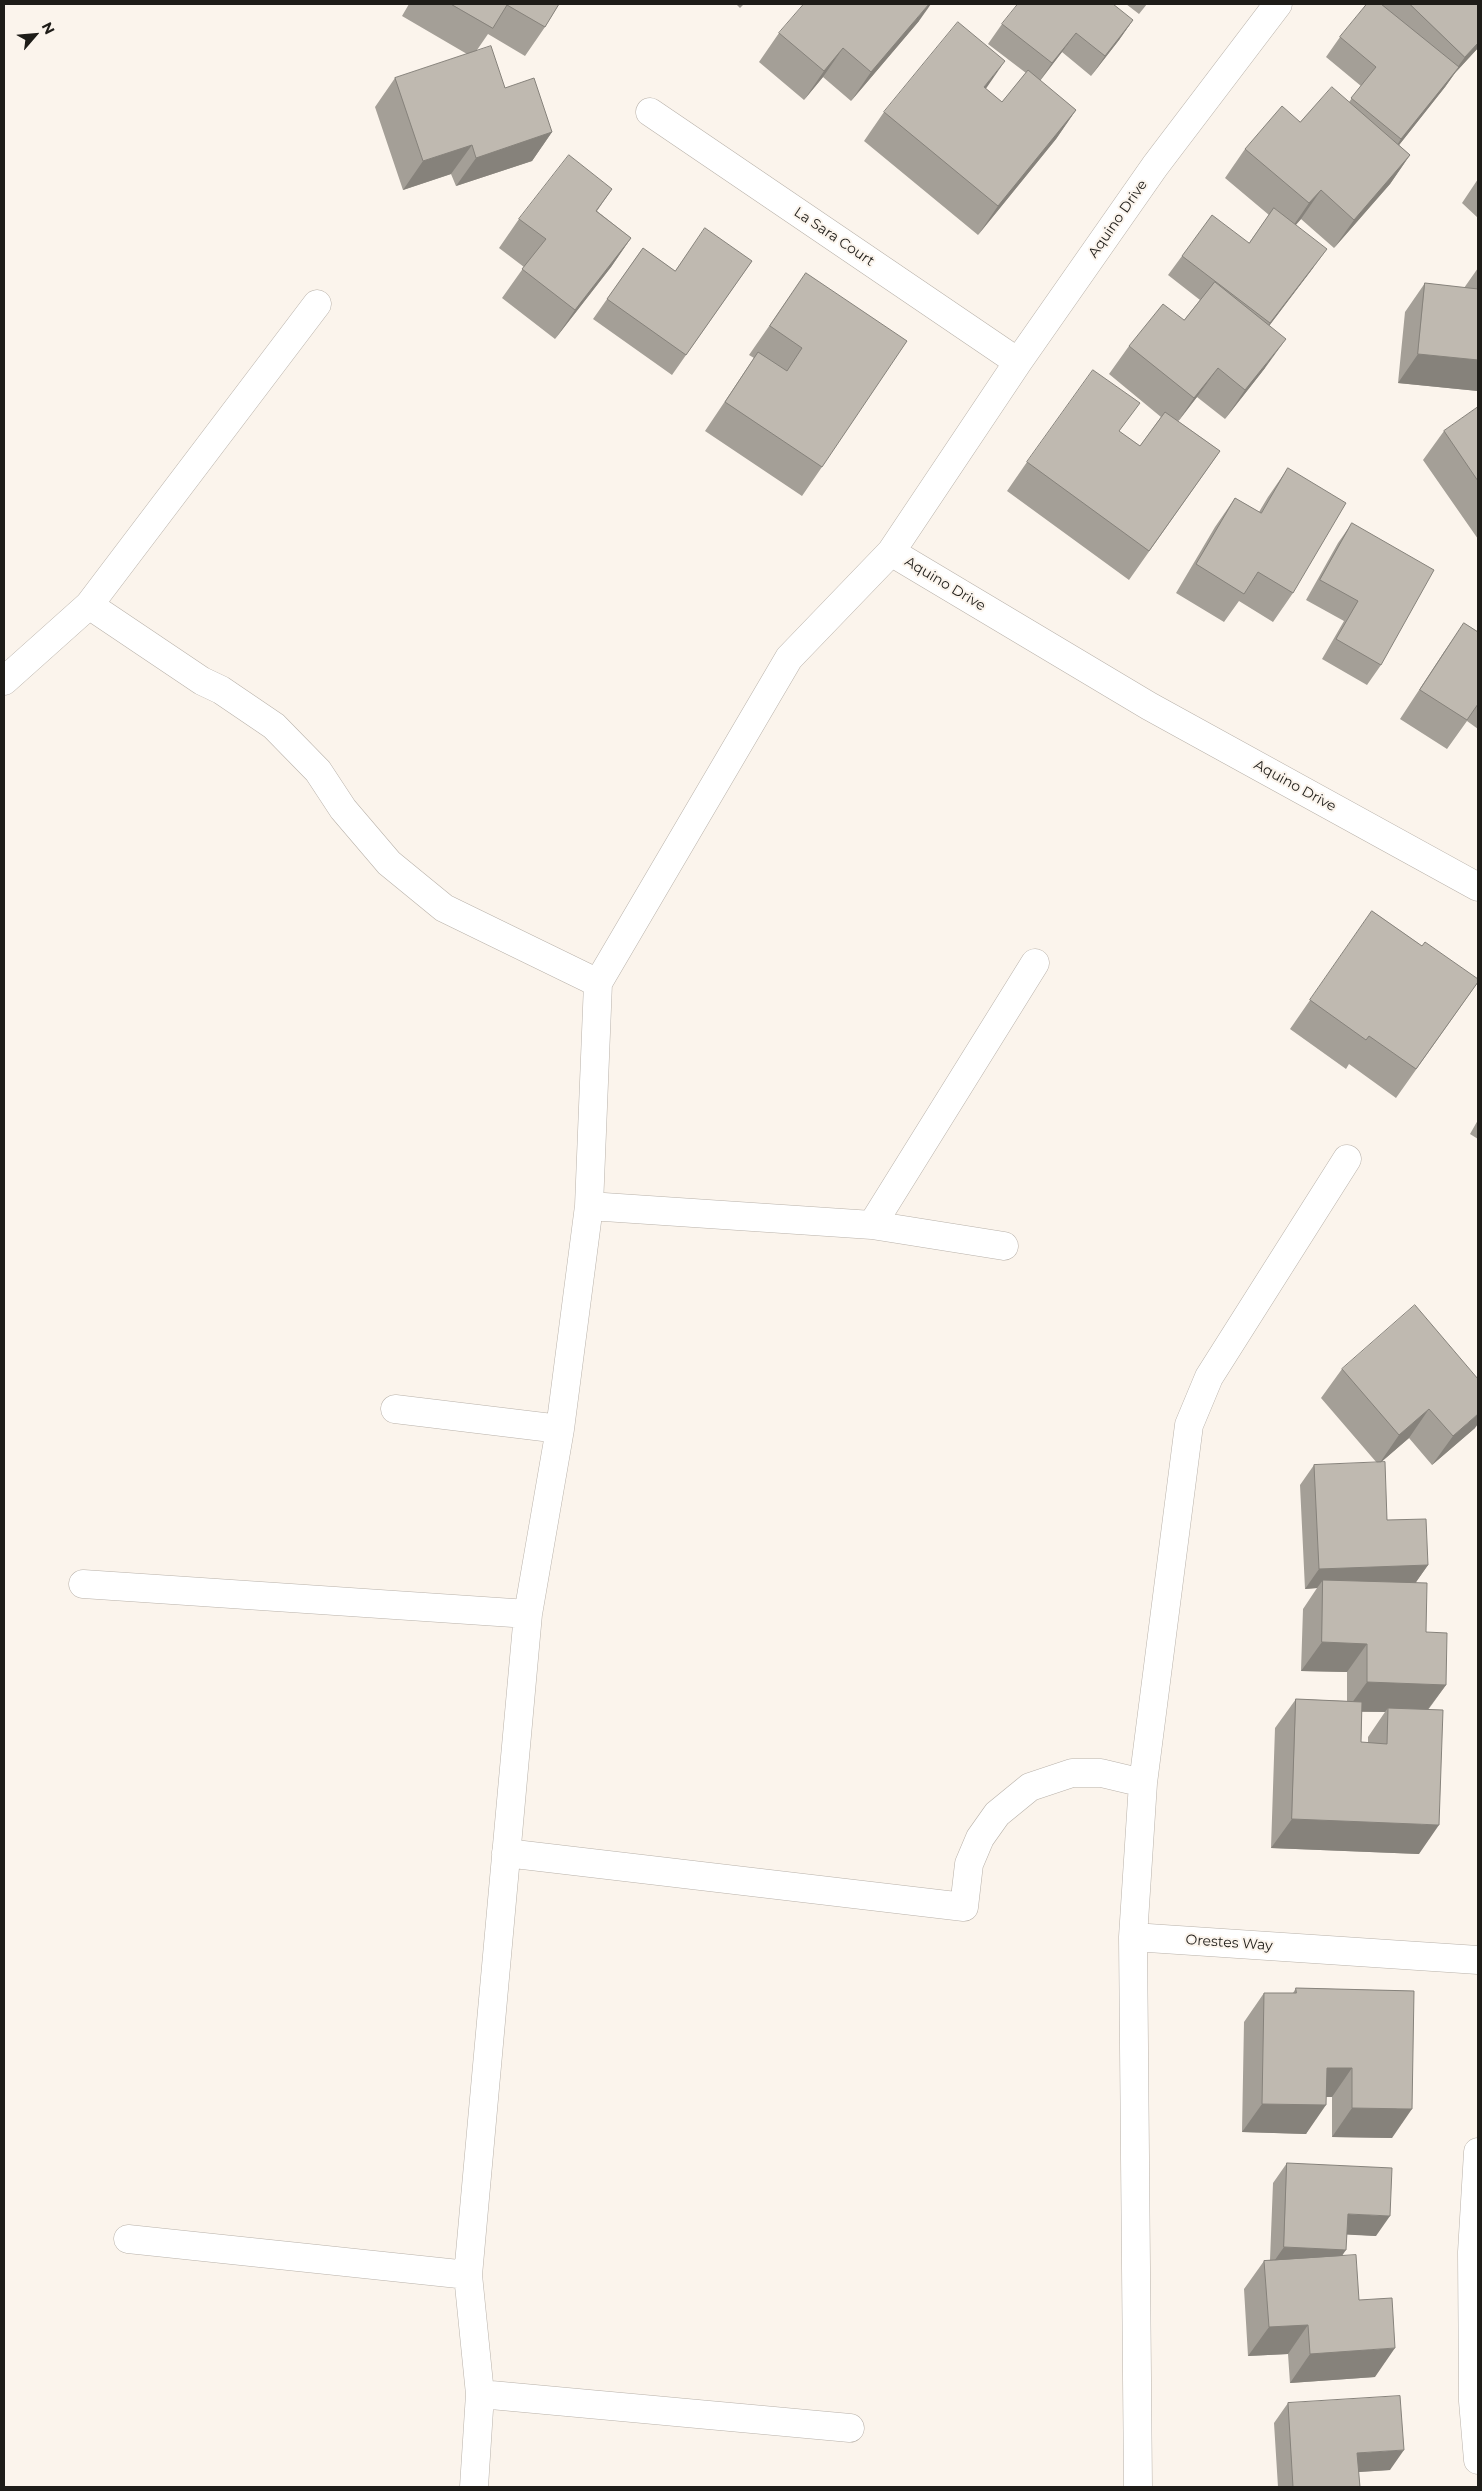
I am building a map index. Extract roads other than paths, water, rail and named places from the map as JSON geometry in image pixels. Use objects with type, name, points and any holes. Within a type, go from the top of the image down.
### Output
[{"type":"street","name":"Aquino Drive","points":[[1278,4],[1155,166],[1018,362],[891,552],[1149,706],[1478,886]]},
{"type":"street","name":"La Sara Court","points":[[650,112],[1018,362]]},
{"type":"street","points":[[4,681],[90,605],[317,304]]},
{"type":"street","points":[[474,2487],[480,2394],[468,2275],[528,1614],[560,1429],[589,1206],[598,983],[789,658],[891,552]]},
{"type":"street","points":[[90,605],[202,681],[221,690],[274,726],[318,771],[343,808],[388,863],[444,908],[598,983]]},
{"type":"street","points":[[872,1225],[1034,963]]},
{"type":"street","points":[[1138,2487],[1133,1937],[1143,1783],[1189,1426],[1209,1377],[1347,1158]]},
{"type":"street","points":[[589,1206],[872,1225],[1004,1246]]},
{"type":"street","points":[[395,1410],[560,1429]]},
{"type":"street","points":[[83,1584],[528,1614]]},
{"type":"street","points":[[506,1852],[964,1907],[969,1864],[980,1838],[996,1814],[1030,1787],[1072,1774],[1101,1772],[1143,1783]]},
{"type":"street","name":"Orestes Way","points":[[1133,1937],[1478,1960]]},
{"type":"street","points":[[1478,2152],[1472,2252],[1474,2401],[1478,2460]]},
{"type":"street","points":[[128,2239],[468,2275]]},
{"type":"street","points":[[480,2394],[850,2428]]}]
